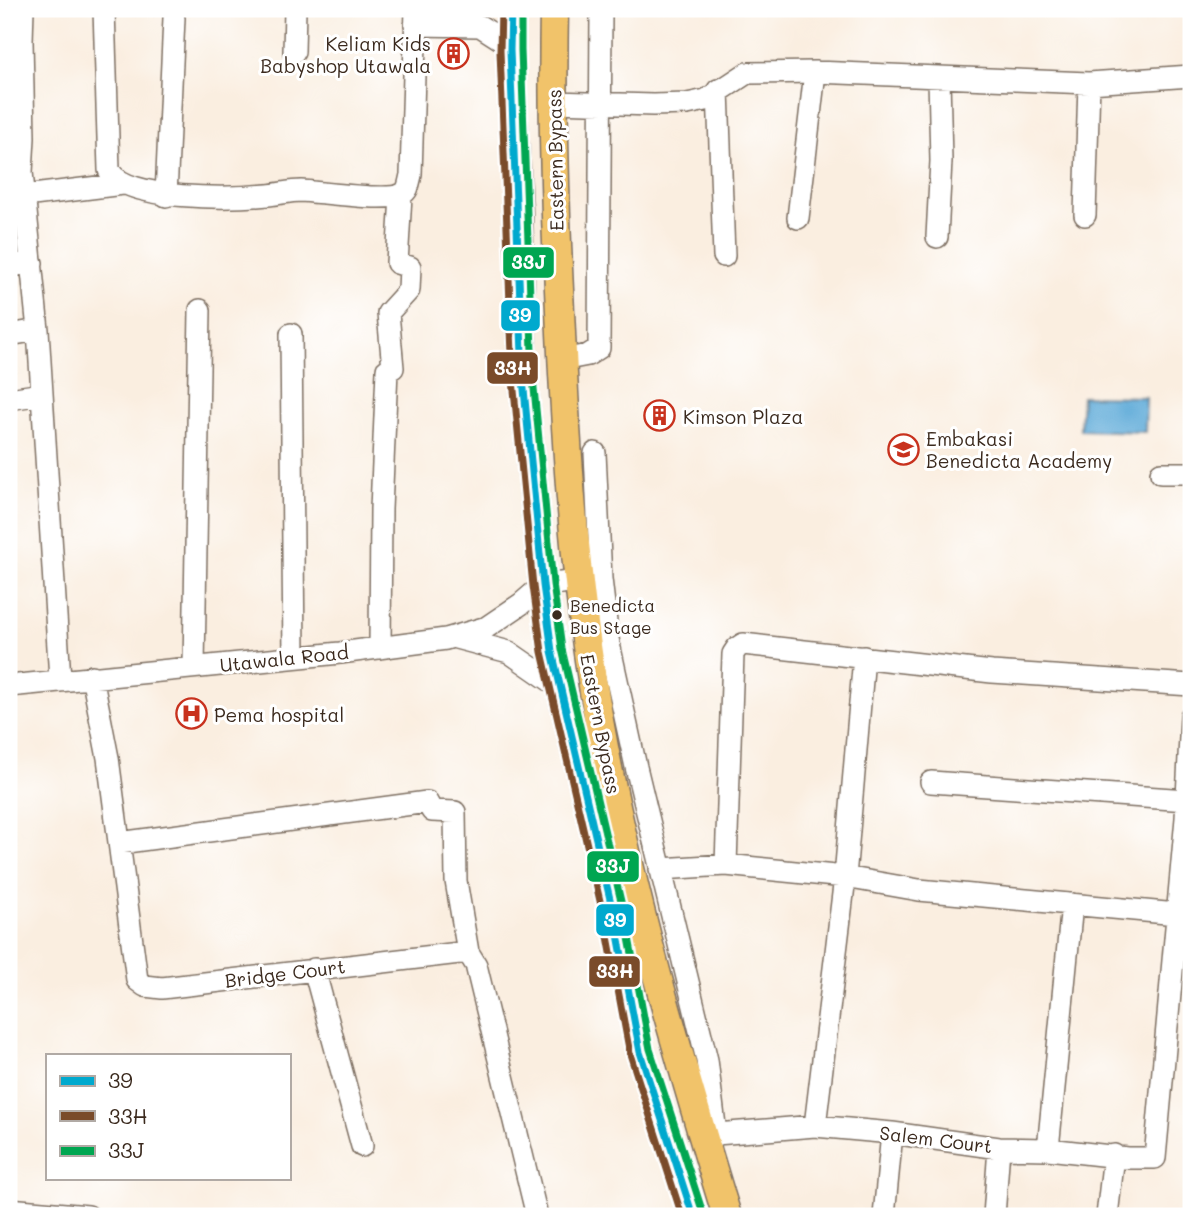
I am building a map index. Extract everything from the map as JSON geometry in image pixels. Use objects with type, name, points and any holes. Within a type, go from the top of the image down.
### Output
[{"type":"main road","name":"Eastern Bypass","points":[[554,9],[556,219],[565,424],[587,649],[602,739],[651,952],[711,1141],[727,1216]]},
{"type":"main road","name":"Eastern Bypass","points":[[498,20],[523,379],[552,651],[617,929],[640,1052],[693,1216]]},
{"type":"street","points":[[23,9],[17,139],[38,330],[60,679]]},
{"type":"street","points":[[104,9],[109,170],[122,184]]},
{"type":"street","points":[[294,52],[295,9]]},
{"type":"street","points":[[562,360],[588,355],[599,348],[598,103],[601,9]]},
{"type":"street","points":[[24,196],[122,184],[166,196],[268,195],[300,191],[328,195],[401,196],[407,191],[411,175],[416,17],[480,26],[498,20]]},
{"type":"street","points":[[166,196],[174,18]]},
{"type":"street","points":[[554,102],[653,106],[687,104],[706,100],[747,73],[815,72],[1089,83],[1191,76]]},
{"type":"street","points":[[798,218],[815,72]]},
{"type":"street","points":[[937,237],[941,161],[939,78]]},
{"type":"street","points":[[1085,215],[1089,83]]},
{"type":"street","points":[[718,90],[724,256]]},
{"type":"street","points":[[380,648],[381,509],[387,370],[394,368],[388,313],[409,290],[410,267],[397,263],[401,196]]},
{"type":"street","points":[[9,266],[32,263]]},
{"type":"street","points":[[194,666],[200,310]]},
{"type":"street","points":[[9,335],[38,330]]},
{"type":"street","points":[[291,334],[294,657]]},
{"type":"street","points":[[9,399],[42,394]]},
{"type":"street","points":[[595,453],[603,606],[636,767],[707,1060],[711,1141]]},
{"type":"street","points":[[1161,473],[1191,473]]},
{"type":"street","points":[[543,584],[579,581]]},
{"type":"street","name":"Utawala Road","points":[[9,686],[380,648],[454,637],[487,627],[521,604],[543,584]]},
{"type":"street","points":[[454,637],[509,652],[561,688]]},
{"type":"street","points":[[726,865],[733,654],[743,644],[992,672],[1191,685]]},
{"type":"street","points":[[815,1126],[845,877],[864,657]]},
{"type":"street","name":"Bridge Court","points":[[92,676],[108,758],[137,979],[145,986],[162,988],[468,952]]},
{"type":"street","points":[[660,869],[726,865],[845,877],[919,890],[1177,914],[1187,846],[1191,716]]},
{"type":"street","points":[[931,782],[1187,800]]},
{"type":"street","points":[[119,843],[427,802],[432,811],[455,812],[456,881],[468,952],[477,965],[537,1216]]},
{"type":"street","points":[[1048,1149],[1072,904]]},
{"type":"street","name":"Salem Court","points":[[711,1141],[815,1126],[892,1133],[999,1148],[1048,1149],[1129,1158],[1155,1158],[1177,914]]},
{"type":"street","points":[[651,952],[678,941]]},
{"type":"street","points":[[314,969],[362,1146]]},
{"type":"street","points":[[884,1216],[892,1133]]},
{"type":"street","points":[[994,1216],[999,1148]]},
{"type":"street","points":[[1107,1216],[1114,1155]]},
{"type":"street","points":[[9,1209],[88,1216]]},
{"type":"water","points":[[1082,396],[1146,397],[1145,432],[1080,430]]},
{"type":"transit line","name":"33H","points":[[501,9],[500,51],[513,380],[542,652],[607,931],[630,1054],[682,1216]]},
{"type":"transit line","name":"39","points":[[511,9],[510,50],[523,379],[552,651],[617,929],[640,1052],[693,1216]]},
{"type":"transit line","name":"33J","points":[[521,9],[533,378],[562,649],[627,927],[650,1049],[703,1213]]},
{"type":"place","name":"Keliam Kids Babyshop Utawala","points":[[454,54]]},
{"type":"place","name":"Kimson Plaza","points":[[660,416]]},
{"type":"place","name":"Embakasi Benedicta Academy","points":[[903,449]]},
{"type":"place","name":"Benedicta Bus Stage","points":[[557,615]]},
{"type":"place","name":"Pema hospital","points":[[191,714]]}]
